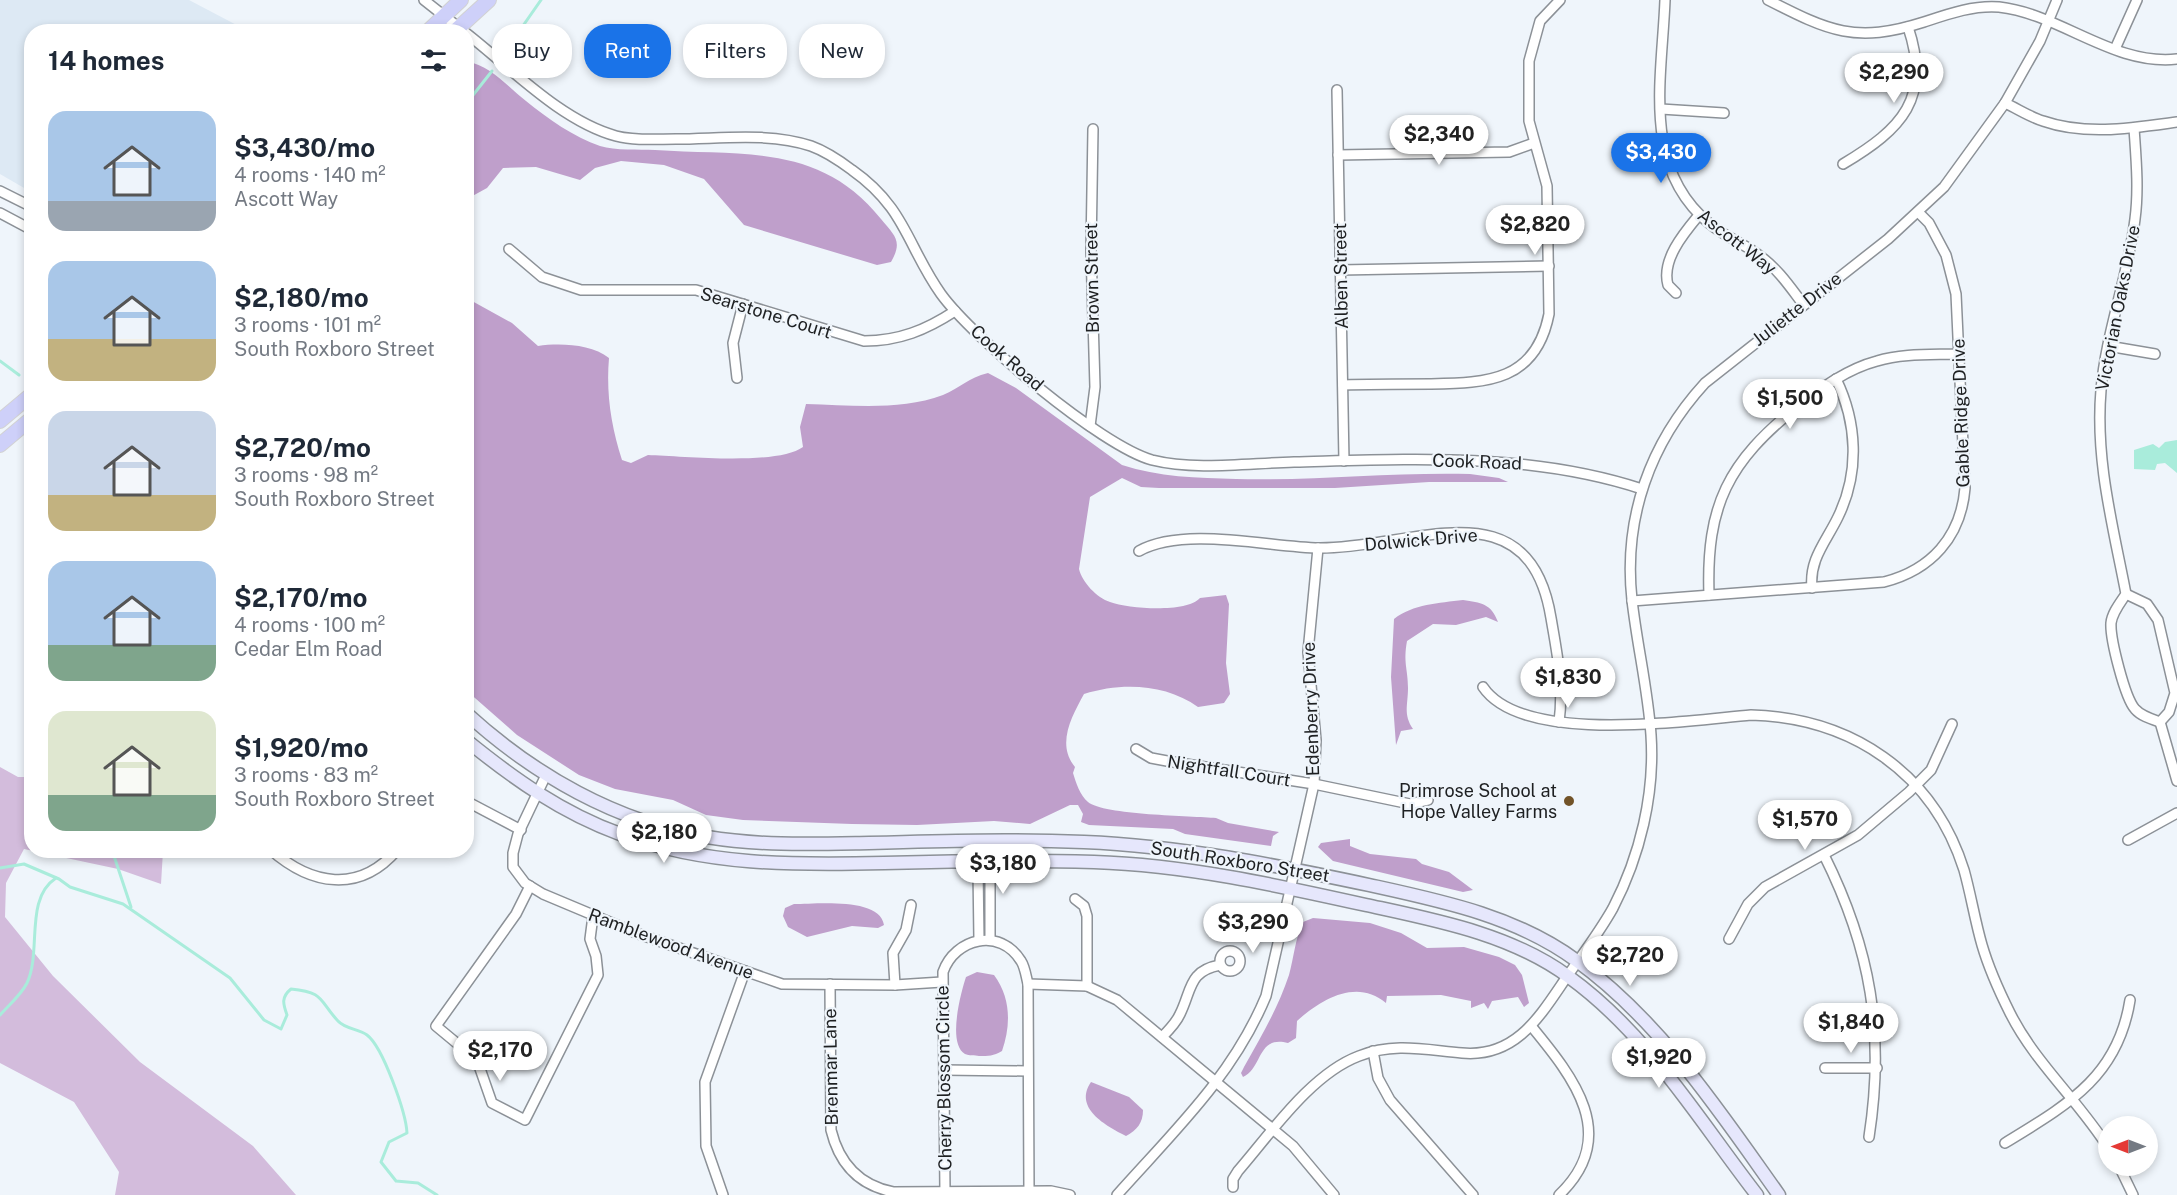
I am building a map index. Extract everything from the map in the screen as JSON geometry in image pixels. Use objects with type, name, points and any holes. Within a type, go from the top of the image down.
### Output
[{"type":"main road","points":[[436,24],[461,0]]},
{"type":"main road","points":[[467,24],[489,0]]},
{"type":"main road","points":[[0,421],[24,401]]},
{"type":"main road","points":[[0,445],[24,425]]},
{"type":"street","name":"Cook Road","points":[[424,0],[454,24]]},
{"type":"street","points":[[1343,386],[1477,383],[1502,377],[1515,370],[1536,352],[1547,328],[1550,314],[1549,267],[1546,186],[1529,121],[1529,61],[1540,21],[1560,0]]},
{"type":"street","name":"Ascott Way","points":[[1665,0],[1660,132],[1668,166],[1683,197],[1699,215],[1762,257],[1803,304]]},
{"type":"street","points":[[1768,0],[1810,21],[1840,32],[1872,34],[1908,27],[1970,4],[2008,9],[2148,60],[2177,59]]},
{"type":"street","name":"Juliette Drive","points":[[1233,1187],[1234,1175],[1325,1075],[1356,1056],[1373,1051],[1402,1047],[1479,1053],[1508,1045],[1532,1026],[1579,962],[1614,906],[1639,842],[1650,788],[1650,723],[1632,601],[1630,550],[1642,489],[1661,442],[1688,401],[1724,366],[1918,212],[1962,164],[2005,103],[2035,50],[2057,0]]},
{"type":"street","points":[[2115,49],[2137,0]]},
{"type":"street","points":[[1844,164],[1880,142],[1906,110],[1916,81],[1917,65],[1915,48],[1908,27]]},
{"type":"street","name":"Cook Road","points":[[474,41],[576,118],[614,135],[642,139],[772,139],[811,146],[826,153],[853,171],[890,204],[937,287],[955,311],[1040,387],[1127,451],[1157,461],[1205,464],[1456,459],[1503,461],[1591,474],[1642,489]]},
{"type":"street","name":"Alben Street","points":[[1337,90],[1344,461]]},
{"type":"street","points":[[2005,103],[2061,127],[2095,130],[2177,122]]},
{"type":"street","points":[[1661,110],[1724,113]]},
{"type":"street","name":"Victorian Oaks Drive","points":[[2126,594],[2106,506],[2100,439],[2101,390],[2108,346],[2135,219],[2137,178],[2134,128]]},
{"type":"street","name":"Brown Street","points":[[1090,426],[1095,387],[1091,250],[1093,129]]},
{"type":"street","points":[[1338,155],[1509,152],[1534,143]]},
{"type":"street","points":[[0,191],[24,203]]},
{"type":"street","name":"Gable Ridge Drive","points":[[1632,601],[1812,588],[1898,579],[1925,565],[1946,544],[1960,517],[1965,488],[1956,294],[1952,272],[1939,239],[1918,212]]},
{"type":"street","points":[[0,213],[24,226]]},
{"type":"street","points":[[1676,293],[1668,285],[1668,269],[1677,244],[1699,215]]},
{"type":"street","name":"Searstone Court","points":[[509,249],[542,278],[581,290],[696,290],[864,341],[885,341],[915,333],[955,311]]},
{"type":"street","points":[[1340,270],[1549,267]]},
{"type":"street","points":[[737,378],[733,343],[744,304]]},
{"type":"street","points":[[2108,346],[2155,354]]},
{"type":"street","points":[[1709,595],[1710,537],[1721,497],[1740,462],[1768,430],[1836,379],[1880,360],[1959,354]]},
{"type":"street","points":[[1812,588],[1812,563],[1839,515],[1854,463],[1852,427],[1836,379]]},
{"type":"street","name":"Dolwick Drive","points":[[1139,551],[1159,543],[1236,540],[1318,548],[1362,546],[1464,532],[1490,535],[1511,544],[1532,562],[1546,591],[1561,682],[1559,722]]},
{"type":"street","name":"Edenberry Drive","points":[[1117,1195],[1217,1082],[1242,1048],[1266,996],[1314,784],[1316,740],[1308,652],[1318,548]]},
{"type":"street","points":[[2160,722],[2169,712],[2175,693],[2158,620],[2147,604],[2126,594],[2115,611],[2111,624],[2127,694],[2133,708],[2160,722],[2177,781]]},
{"type":"street","points":[[1483,687],[1493,698],[1515,710],[1559,722],[1606,725],[1751,715],[1798,719],[1841,732],[1864,743],[1891,762],[1915,785],[1933,808],[1955,845],[1983,947],[2014,1021],[2098,1135]]},
{"type":"street","name":"South Roxboro Street","points":[[474,720],[515,754],[546,775],[591,800],[633,817],[705,837],[782,845],[1084,842],[1165,848],[1295,869],[1456,905],[1486,915],[1538,937],[1579,962],[1660,1036],[1779,1195]]},
{"type":"street","points":[[1729,939],[1748,904],[1765,887],[1858,836],[1915,785],[1930,770],[1952,724]]},
{"type":"street","name":"South Roxboro Street","points":[[474,746],[537,794],[621,835],[665,848],[737,862],[785,864],[1059,861],[1144,866],[1292,888],[1409,914],[1490,937],[1520,949],[1568,975],[1601,1002],[1646,1047],[1757,1195]]},
{"type":"street","name":"Nightfall Court","points":[[1136,749],[1151,758],[1167,762],[1314,784],[1410,804],[1428,800]]},
{"type":"street","name":"Ramblewood Avenue","points":[[546,775],[513,853],[513,867],[530,886],[593,916],[782,984],[895,985],[942,982]]},
{"type":"street","points":[[474,805],[521,830]]},
{"type":"street","points":[[2128,840],[2177,813]]},
{"type":"street","points":[[983,842],[984,862],[990,870],[990,940]]},
{"type":"street","points":[[1824,855],[1850,911],[1866,961],[1875,1013],[1877,1068],[1869,1137]]},
{"type":"street","points":[[281,858],[292,867],[315,878],[337,880],[362,877],[381,866],[389,858]]},
{"type":"street","points":[[979,940],[978,869],[984,862]]},
{"type":"street","points":[[530,886],[516,914],[436,1026],[477,1060],[492,1103],[525,1120],[597,975],[596,956],[590,939],[593,916]]},
{"type":"street","points":[[1075,899],[1084,906],[1087,916],[1087,986]]},
{"type":"street","points":[[895,985],[894,953],[906,930],[911,905]]},
{"type":"street","name":"Cherry Blossom Circle","points":[[945,1193],[943,972],[951,956],[966,944],[979,940],[990,940],[1014,952],[1024,967],[1028,984],[1029,1192]]},
{"type":"street","points":[[1162,1037],[1177,1021],[1194,980],[1207,969],[1220,964]]},
{"type":"street","points":[[723,1195],[706,1146],[705,1082],[745,971]]},
{"type":"street","name":"Brenmar Lane","points":[[830,984],[831,1130],[839,1156],[858,1178],[883,1190],[945,1193],[1051,1191],[1070,1195]]},
{"type":"street","points":[[1028,984],[1087,986],[1117,1000],[1274,1130],[1302,1156],[1334,1195]]},
{"type":"street","points":[[2005,1143],[2072,1101],[2102,1071],[2115,1050],[2127,1020],[2130,1000]]},
{"type":"street","points":[[1532,1026],[1573,1079],[1580,1091],[1587,1118],[1585,1149],[1579,1167],[1559,1195]]},
{"type":"street","points":[[1373,1051],[1378,1078],[1390,1100],[1473,1195]]},
{"type":"street","points":[[1825,1068],[1877,1068]]},
{"type":"street","points":[[944,1070],[1027,1071]]},
{"type":"street","points":[[2124,1176],[2133,1195]]},
{"type":"shaded area","points":[[0,0],[189,0],[235,24],[24,24],[24,188],[0,174]]},
{"type":"shaded area","points":[[474,64],[492,73],[492,78],[499,78],[534,108],[562,127],[606,148],[749,154],[806,165],[832,177],[857,194],[896,239],[895,255],[891,262],[877,265],[744,225],[704,179],[664,165],[621,161],[595,168],[580,180],[536,167],[503,168],[487,188],[474,195]]},
{"type":"shaded area","points":[[474,302],[512,323],[538,346],[584,347],[609,358],[609,397],[615,435],[622,460],[631,463],[648,455],[751,458],[790,453],[803,447],[800,427],[806,404],[875,406],[910,403],[943,395],[988,373],[1016,388],[1122,465],[1150,472],[1236,479],[1470,474],[1499,478],[1508,482],[1429,482],[1335,488],[1159,488],[1141,487],[1122,478],[1090,497],[1079,569],[1087,584],[1100,597],[1110,602],[1143,608],[1171,608],[1193,603],[1200,598],[1226,595],[1229,604],[1226,663],[1230,694],[1224,703],[1198,707],[1172,694],[1143,687],[1113,688],[1084,694],[1071,721],[1066,740],[1069,758],[1075,767],[1073,773],[1077,785],[1088,802],[1111,810],[1216,818],[1228,823],[1279,832],[1273,836],[1271,846],[1185,834],[1173,829],[1089,825],[1081,822],[1083,814],[1078,805],[1070,805],[1030,824],[994,821],[917,825],[852,824],[743,820],[706,815],[673,800],[615,789],[579,775],[517,735],[474,697]]},
{"type":"shaded area","points":[[2177,440],[2177,473],[2165,463],[2157,464],[2155,470],[2134,469],[2134,450],[2153,444],[2159,448],[2165,442]]},
{"type":"shaded area","points":[[1463,600],[1489,607],[1498,622],[1486,617],[1456,625],[1433,624],[1407,641],[1405,655],[1408,688],[1407,714],[1413,729],[1401,731],[1396,745],[1391,677],[1394,619],[1418,607]]},
{"type":"shaded area","points":[[0,767],[18,777],[24,777],[24,849],[6,883],[5,917],[53,976],[140,1062],[253,1146],[296,1195],[115,1195],[119,1172],[74,1102],[0,1063]]},
{"type":"shaded area","points":[[1350,839],[1350,846],[1370,854],[1416,859],[1422,864],[1449,872],[1473,890],[1463,892],[1333,861],[1318,847],[1321,843]]},
{"type":"shaded area","points":[[66,858],[163,858],[161,884],[118,869]]},
{"type":"shaded area","points":[[832,903],[860,906],[880,916],[884,925],[878,928],[852,926],[807,937],[788,927],[783,916],[785,908],[794,904]]},
{"type":"shaded area","points":[[1313,918],[1370,923],[1401,933],[1427,948],[1464,947],[1499,957],[1515,965],[1522,975],[1529,1003],[1524,1007],[1518,997],[1492,1001],[1488,1009],[1484,1003],[1471,1008],[1471,1001],[1441,995],[1387,996],[1386,1003],[1363,992],[1340,994],[1317,1005],[1297,1021],[1296,1038],[1288,1043],[1278,1042],[1265,1048],[1254,1067],[1243,1077],[1241,1073],[1285,987],[1303,922]]},
{"type":"shaded area","points":[[977,972],[994,975],[1004,993],[1008,1012],[1007,1031],[1002,1051],[991,1055],[965,1054],[957,1040],[957,1017],[966,977]]},
{"type":"shaded area","points":[[1091,1082],[1129,1097],[1143,1110],[1139,1126],[1126,1136],[1094,1115],[1086,1100]]},
{"type":"waterway","points":[[524,24],[541,0]]},
{"type":"waterway","points":[[474,94],[492,71]]},
{"type":"waterway","points":[[0,361],[19,375]]},
{"type":"waterway","points":[[115,858],[131,907]]},
{"type":"waterway","points":[[0,868],[24,864],[59,879],[70,887],[123,904],[230,978],[264,1020],[281,1029],[287,1015],[284,1001],[291,989],[316,995],[341,1024],[367,1035],[380,1053],[393,1081],[403,1111],[407,1133],[389,1142],[381,1162],[396,1181],[418,1183],[437,1195]]},
{"type":"waterway","points":[[0,1015],[27,983],[31,970],[40,899],[46,887],[56,878]]},
{"type":"place","name":"Primrose School at Hope Valley Farms","points":[[1569,801]]}]
